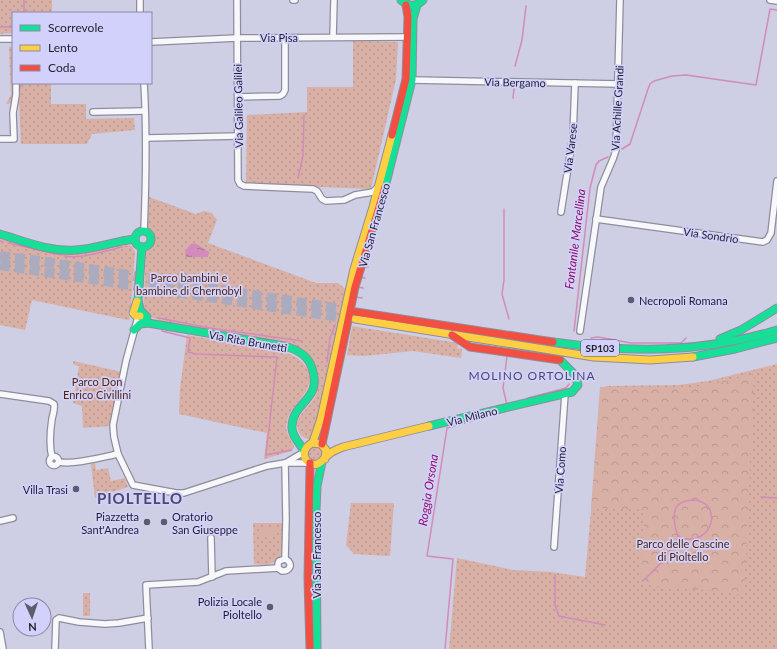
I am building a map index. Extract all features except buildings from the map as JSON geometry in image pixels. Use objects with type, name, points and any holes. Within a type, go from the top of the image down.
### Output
[{"type":"main road","points":[[404,2],[413,6],[423,0]]},
{"type":"main road","name":"Via San Francesco","points":[[311,443],[321,418],[354,269],[373,207],[406,79],[408,17],[404,2]]},
{"type":"main road","name":"Via San Francesco","points":[[323,446],[355,287],[382,200],[412,80],[413,19],[416,5]]},
{"type":"main road","points":[[135,239],[138,233],[144,231],[148,234],[150,241],[147,245],[142,247]]},
{"type":"main road","points":[[0,234],[67,250],[135,239]]},
{"type":"main road","points":[[135,239],[138,245],[142,247]]},
{"type":"main road","points":[[138,313],[142,247]]},
{"type":"main road","name":"SP103","points":[[478,331],[603,344],[661,346],[718,340],[745,328],[777,308]]},
{"type":"main road","name":"Via Rita Brunetti","points":[[138,313],[151,324],[284,346],[295,349],[302,354],[312,366],[315,375],[315,382],[312,394],[295,418],[292,425],[292,430]]},
{"type":"main road","name":"SP103","points":[[777,330],[757,336],[718,344],[646,350],[590,348],[424,322],[356,315],[452,335],[590,356],[647,360],[687,358],[716,354],[748,347],[777,338]]},
{"type":"main road","points":[[134,331],[140,324],[151,324]]},
{"type":"main road","points":[[452,335],[470,347],[560,360],[575,375],[578,383],[577,387],[569,393]]},
{"type":"main road","name":"Via Milano","points":[[323,460],[333,452],[343,447],[569,393]]},
{"type":"main road","points":[[292,430],[300,440],[323,446],[326,453],[323,460],[316,464],[310,463],[305,458],[304,451],[294,437],[292,430]]},
{"type":"main road","points":[[304,451],[311,443]]},
{"type":"main road","name":"Via Milano","points":[[323,446],[343,447]]},
{"type":"main road","name":"Via San Francesco","points":[[317,649],[315,577],[316,532],[319,472],[323,460]]},
{"type":"main road","name":"Via San Francesco","points":[[310,463],[308,579],[310,649]]},
{"type":"street","points":[[140,0],[140,12]]},
{"type":"street","name":"Via Galileo Galilei","points":[[237,0],[239,182],[244,186],[315,190],[322,199],[326,201],[344,200],[355,195],[362,194]]},
{"type":"street","points":[[333,37],[334,0]]},
{"type":"street","name":"Via Achille Grandi","points":[[580,331],[601,187],[616,150],[620,0]]},
{"type":"street","points":[[770,0],[777,1]]},
{"type":"street","points":[[238,97],[280,96],[283,94],[285,90],[285,37]]},
{"type":"street","name":"Via Pisa","points":[[152,42],[285,37],[408,37]]},
{"type":"street","points":[[0,39],[12,38]]},
{"type":"street","name":"Via Bergamo","points":[[412,80],[618,84]]},
{"type":"street","name":"Via Varese","points":[[561,212],[573,136],[574,83]]},
{"type":"street","points":[[0,139],[14,139],[13,111],[16,95],[16,84]]},
{"type":"street","points":[[144,84],[147,138],[144,231]]},
{"type":"street","points":[[93,112],[145,111]]},
{"type":"street","points":[[147,138],[239,136]]},
{"type":"street","name":"Via Sondrio","points":[[596,219],[763,242],[768,239],[771,233],[777,181]]},
{"type":"street","points":[[362,194],[373,192],[378,187]]},
{"type":"street","points":[[362,194],[372,200],[373,207]]},
{"type":"street","points":[[138,313],[126,361],[113,425],[118,454],[134,485],[176,493],[184,493],[267,466],[284,463],[310,463]]},
{"type":"street","name":"Via Como","points":[[554,547],[569,393]]},
{"type":"street","points":[[0,394],[49,401],[54,404],[55,408],[52,419],[50,439],[52,457],[57,458],[59,462],[63,463],[118,454]]},
{"type":"street","points":[[284,463],[304,451]]},
{"type":"street","points":[[284,463],[286,519],[285,559]]},
{"type":"street","points":[[0,521],[13,518]]},
{"type":"street","points":[[211,538],[212,577]]},
{"type":"street","points":[[278,568],[279,561],[285,559]]},
{"type":"street","points":[[149,649],[146,585],[198,582],[226,571],[278,568],[283,571],[289,569],[290,563],[285,559]]},
{"type":"street","points":[[55,649],[56,620],[62,618],[76,622],[105,624],[148,618]]},
{"type":"street","points":[[0,632],[3,649]]},
{"type":"green space","points":[[0,0],[52,0],[52,12],[12,12],[12,33],[0,34]]},
{"type":"green space","points":[[353,41],[398,42],[396,79],[371,189],[246,184],[247,115],[307,112],[307,87],[353,87]]},
{"type":"green space","points":[[9,47],[12,47],[12,84],[51,84],[51,104],[86,104],[86,119],[134,118],[135,130],[92,134],[87,144],[21,144],[19,102],[6,104],[11,95]]},
{"type":"green space","name":"Parco bambini e bambine di Chernobyl","points":[[149,197],[196,214],[204,211],[212,213],[217,220],[208,243],[316,283],[338,283],[348,291],[319,420],[311,439],[304,438],[302,436],[298,430],[297,423],[315,397],[319,378],[313,360],[303,349],[282,342],[158,322],[159,320],[151,317],[143,310]]},
{"type":"green space","points":[[0,239],[47,251],[66,254],[75,254],[127,245],[132,246],[135,252],[131,305],[128,313],[130,319],[128,320],[32,300],[25,330],[0,325]]},
{"type":"green space","points":[[352,326],[458,343],[457,348],[462,349],[461,358],[413,351],[364,356],[347,355]]},
{"type":"green space","points":[[187,335],[280,351],[294,356],[304,364],[309,375],[310,382],[290,414],[286,425],[287,432],[294,447],[292,451],[264,459],[267,433],[179,414],[180,389]]},
{"type":"green space","name":"Parco Don Enrico Civillini","points":[[73,361],[122,372],[111,426],[83,428],[82,406],[73,403],[79,366],[73,364]]},
{"type":"green space","name":"Parco delle Cascine di Pioltello","points":[[777,364],[777,649],[449,649],[457,558],[513,570],[551,572],[585,577],[602,389],[606,386],[679,385],[708,381]]},
{"type":"green space","points":[[754,374],[744,595],[645,585],[639,582],[645,510],[591,508],[600,387],[682,388],[707,385]]},
{"type":"green space","points":[[315,446],[322,451],[323,454],[318,461],[315,462],[308,457],[307,454],[312,447]]},
{"type":"green space","points":[[95,463],[96,470],[108,468],[111,481],[125,478],[128,487],[95,498],[91,464]]},
{"type":"green space","points":[[351,503],[394,503],[390,556],[354,554],[346,545]]},
{"type":"green space","points":[[253,523],[283,523],[282,554],[273,563],[266,565],[254,564]]},
{"type":"green space","points":[[259,528],[276,528],[276,537],[259,538]]},
{"type":"green space","points":[[83,593],[90,593],[90,616],[83,616]]},
{"type":"water","points":[[195,243],[209,252],[208,257],[186,257],[185,251],[191,244]]},
{"type":"waterway","points":[[24,0],[24,12]]},
{"type":"waterway","name":"Roggia Orsona","points":[[515,66],[522,40],[526,6]]},
{"type":"waterway","name":"Fontanile Marcellina","points":[[622,149],[630,144],[648,89],[650,84],[654,81],[672,76],[686,75],[756,85],[770,9],[777,10]]},
{"type":"waterway","points":[[0,27],[12,27]]},
{"type":"waterway","name":"Roggia Orsona","points":[[513,98],[514,89]]},
{"type":"waterway","points":[[298,178],[303,156],[304,115]]},
{"type":"waterway","name":"Fontanile Marcellina","points":[[574,331],[590,188],[596,165],[599,161],[608,157]]},
{"type":"waterway","name":"Roggia Orsona","points":[[504,209],[504,280],[502,294],[509,319]]},
{"type":"waterway","points":[[8,243],[61,255]]},
{"type":"waterway","points":[[64,256],[86,256],[122,247]]},
{"type":"waterway","points":[[363,266],[368,267]]},
{"type":"waterway","points":[[360,277],[365,278]]},
{"type":"waterway","points":[[358,287],[363,288]]},
{"type":"waterway","points":[[356,297],[362,298]]},
{"type":"waterway","points":[[159,318],[210,328],[302,341]]},
{"type":"waterway","points":[[327,362],[330,338],[335,325]]},
{"type":"waterway","points":[[162,331],[190,338],[188,352],[196,354],[277,357],[266,455],[291,450]]},
{"type":"waterway","points":[[591,338],[598,337],[631,343],[681,343],[686,338]]},
{"type":"waterway","name":"Roggia Orsona","points":[[507,356],[503,388],[507,405]]},
{"type":"waterway","name":"Fontanile Marcellina","points":[[528,398],[566,388],[569,384]]},
{"type":"waterway","name":"Roggia Orsona","points":[[445,649],[453,559],[427,556],[447,428],[507,411]]},
{"type":"waterway","points":[[761,497],[777,498]]},
{"type":"waterway","points":[[693,500],[702,502],[708,507],[712,520],[705,533],[697,538],[683,539],[676,531],[674,519],[675,510],[679,504],[693,500]]},
{"type":"waterway","points":[[644,580],[662,562],[679,537]]},
{"type":"waterway","name":"Fontanile Marcellina","points":[[555,575],[555,605],[559,616],[605,625]]},
{"type":"tunnel","points":[[0,256],[40,261],[354,311]]},
{"type":"tunnel","points":[[0,265],[352,319]]},
{"type":"traffic: fast","points":[[401,0],[410,5],[418,4],[423,0]]},
{"type":"traffic: fast","points":[[385,187],[412,80],[413,19],[417,5]]},
{"type":"traffic: fast","points":[[143,231],[150,236],[151,239],[146,246],[143,247],[136,242],[135,239],[140,232],[143,231]]},
{"type":"traffic: fast","points":[[0,234],[46,248],[65,250],[90,248],[135,239]]},
{"type":"traffic: fast","points":[[142,247],[138,300],[140,310],[147,317]]},
{"type":"traffic: fast","points":[[720,339],[741,330],[777,308]]},
{"type":"traffic: fast","points":[[140,316],[148,323],[284,346],[305,356],[312,368],[314,387],[311,394],[297,411],[292,426],[294,436],[304,451]]},
{"type":"traffic: fast","points":[[134,330],[140,324],[148,323]]},
{"type":"traffic: fast","points":[[553,342],[610,348],[666,349],[721,343],[749,338],[777,330]]},
{"type":"traffic: fast","points":[[693,357],[735,349],[777,338]]},
{"type":"traffic: fast","points":[[429,426],[572,392],[578,385],[575,375],[560,360]]},
{"type":"traffic: fast","points":[[317,649],[316,510],[317,486],[322,462]]},
{"type":"traffic: slow","points":[[313,442],[321,418],[354,269],[373,207],[392,135]]},
{"type":"traffic: slow","points":[[137,301],[133,313],[136,316],[140,316]]},
{"type":"traffic: slow","points":[[355,319],[594,357],[650,360],[693,357]]},
{"type":"traffic: slow","points":[[325,459],[326,450],[321,444],[312,443],[305,450],[304,455],[306,460],[310,463],[318,464],[321,462],[325,457],[328,455],[331,452],[343,447],[429,426]]},
{"type":"traffic: jam","points":[[392,135],[406,79],[408,17],[406,5]]},
{"type":"traffic: jam","points":[[322,444],[355,287],[385,187]]},
{"type":"traffic: jam","points":[[356,312],[553,342]]},
{"type":"traffic: jam","points":[[452,335],[470,347],[560,360]]},
{"type":"traffic: jam","points":[[310,463],[308,579],[310,649]]},
{"type":"place","name":"Necropoli Romana","points":[[631,300]]},
{"type":"place","name":"Villa Trasi","points":[[76,489]]},
{"type":"place","name":"Piazzetta Sant'Andrea","points":[[147,522]]},
{"type":"place","name":"Oratorio San Giuseppe","points":[[164,522]]},
{"type":"place","name":"Polizia Locale Pioltello","points":[[270,607]]},
{"type":"district","name":"MOLINO ORTOLINA","points":[[532,375]]},
{"type":"district","name":"PIOLTELLO","points":[[140,498]]}]
